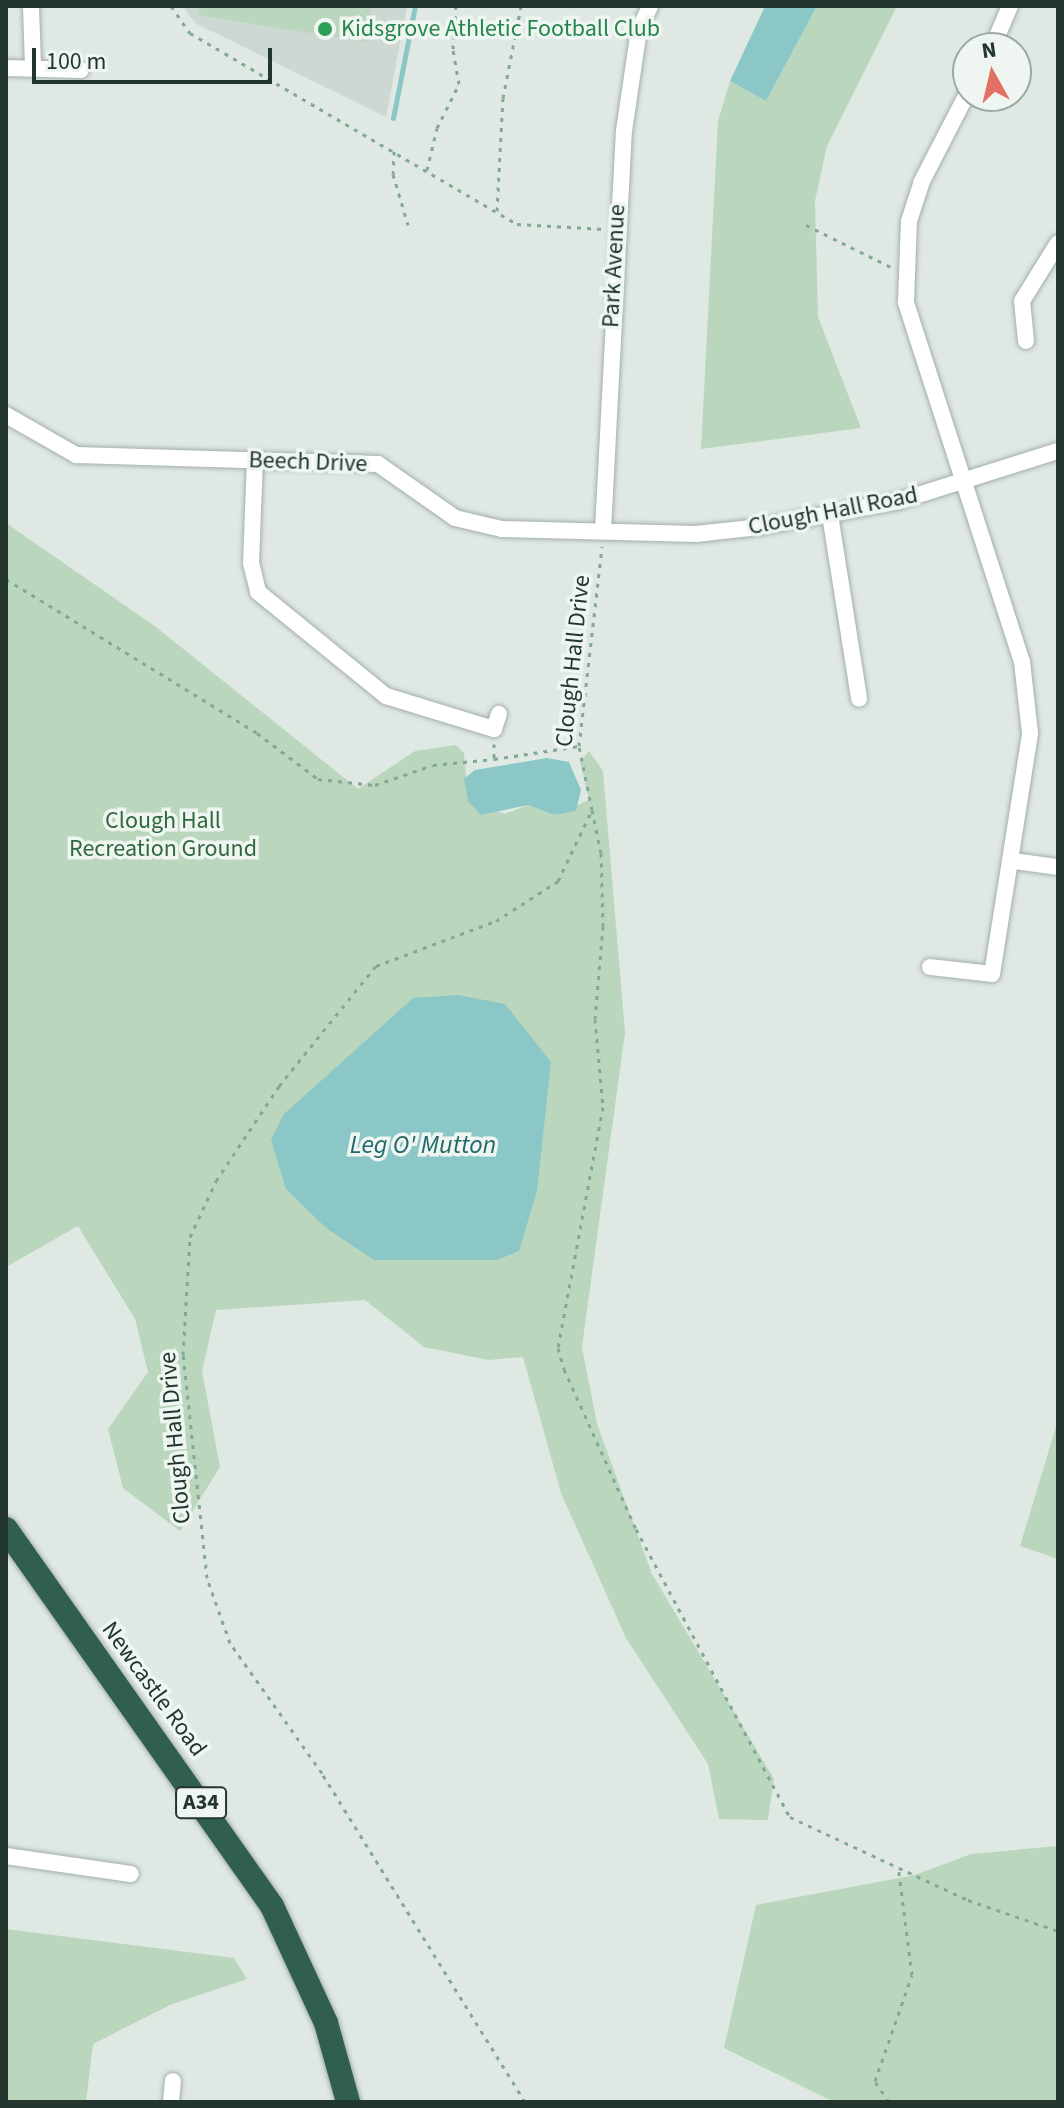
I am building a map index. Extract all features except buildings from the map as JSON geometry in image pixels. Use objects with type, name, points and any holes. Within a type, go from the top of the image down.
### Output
[{"type":"highway","name":"Newcastle Road","points":[[6,1529],[272,1906],[326,2023],[348,2102]]},
{"type":"street","points":[[31,6],[33,66]]},
{"type":"street","name":"Park Avenue","points":[[603,530],[616,230],[639,30],[650,6]]},
{"type":"street","points":[[999,32],[1010,6]]},
{"type":"street","points":[[6,68],[33,66],[81,70]]},
{"type":"street","points":[[930,967],[992,974],[1014,861],[1030,733],[1028,697],[962,484],[911,334],[903,273],[921,183],[958,112]]},
{"type":"street","points":[[1026,341],[1022,301],[1058,243]]},
{"type":"street","name":"Beech Drive","points":[[6,415],[76,455],[378,464],[473,525],[603,530]]},
{"type":"street","name":"Clough Hall Road","points":[[603,530],[696,534],[830,515],[962,484],[1058,451]]},
{"type":"street","points":[[255,459],[251,563],[258,592],[386,696],[496,722]]},
{"type":"street","points":[[830,515],[859,699]]},
{"type":"street","points":[[1014,861],[1058,867]]},
{"type":"street","points":[[6,1856],[131,1874]]},
{"type":"street","points":[[171,2102],[173,2081]]},
{"type":"path","points":[[171,6],[190,33],[517,224],[616,230]]},
{"type":"path","points":[[427,170],[437,128],[459,84],[453,49],[456,6]]},
{"type":"path","points":[[497,211],[503,98],[521,6]]},
{"type":"path","points":[[394,151],[393,174],[408,225]]},
{"type":"path","points":[[806,225],[903,273]]},
{"type":"path","name":"Clough Hall Drive","points":[[525,2102],[322,1773],[230,1643],[207,1578],[183,1355],[190,1237],[216,1181],[279,1086],[376,966],[496,921],[558,881],[592,810],[579,746],[601,600],[603,530]]},
{"type":"path","points":[[6,579],[257,733],[318,779],[375,785],[433,765],[579,746]]},
{"type":"path","points":[[494,759],[496,722]]},
{"type":"path","points":[[592,810],[601,853],[603,926],[595,1019],[603,1107],[558,1348],[564,1369],[636,1529],[790,1817],[968,1900],[1058,1931]]},
{"type":"path","points":[[889,2102],[875,2081],[912,1975],[898,1866]]},
{"type":"shaded area","points":[[183,6],[407,6],[386,117],[195,23]]},
{"type":"green space","name":"Kidsgrove Athletic Football Club","points":[[200,6],[371,6],[366,42],[199,15]]},
{"type":"green space","points":[[817,6],[897,6],[827,146],[815,201],[818,317],[861,428],[701,449],[718,121],[730,81],[766,101]]},
{"type":"green space","name":"Clough Hall Recreation Ground","points":[[6,523],[156,627],[358,789],[415,751],[456,745],[464,753],[468,801],[505,814],[528,805],[554,815],[589,800],[580,762],[589,751],[603,771],[625,1033],[582,1347],[597,1424],[652,1574],[774,1779],[768,1820],[719,1819],[708,1764],[626,1638],[561,1493],[523,1357],[488,1360],[424,1347],[365,1300],[216,1310],[202,1371],[220,1467],[180,1531],[123,1488],[108,1429],[148,1372],[135,1319],[78,1226],[6,1267]]},
{"type":"green space","points":[[1058,1420],[1058,1559],[1020,1546]]},
{"type":"green space","points":[[1058,1846],[1058,2102],[834,2102],[724,2048],[756,1905],[915,1875],[971,1854]]},
{"type":"green space","points":[[6,1929],[234,1958],[247,1979],[170,2005],[93,2044],[86,2102],[6,2102]]},
{"type":"water","points":[[765,6],[817,6],[766,101],[730,81]]},
{"type":"water","points":[[547,758],[569,762],[581,790],[576,811],[554,815],[528,805],[481,815],[468,801],[464,779],[475,770]]},
{"type":"water","name":"Leg O' Mutton","points":[[458,995],[505,1004],[551,1062],[537,1191],[519,1251],[497,1260],[374,1260],[326,1228],[286,1189],[271,1140],[284,1114],[413,998]]},
{"type":"waterway","points":[[393,118],[415,6]]},
{"type":"place","name":"Kidsgrove Athletic Football Club","points":[[325,29]]}]
